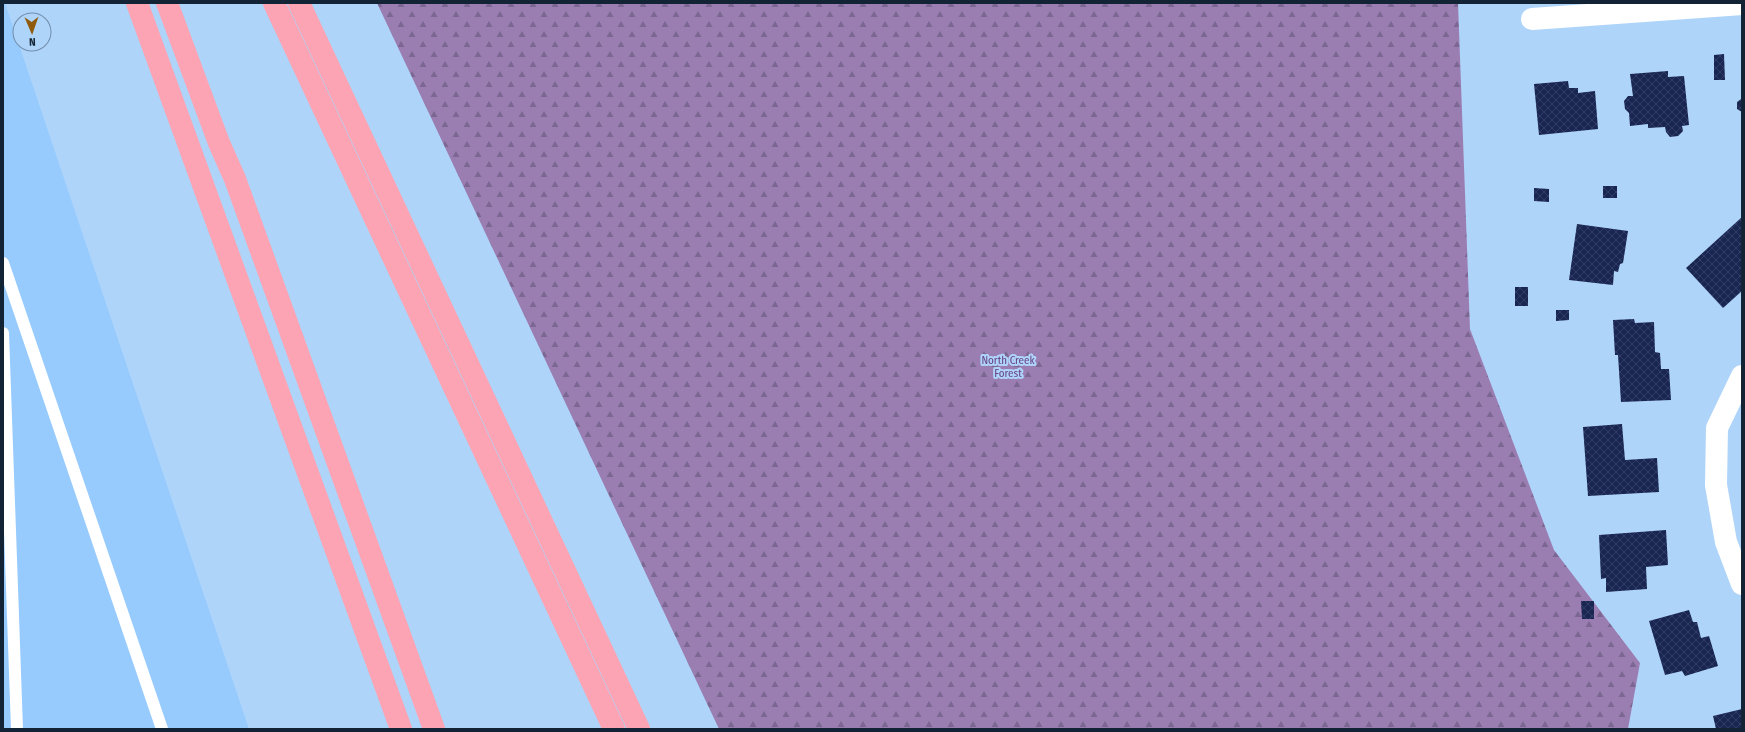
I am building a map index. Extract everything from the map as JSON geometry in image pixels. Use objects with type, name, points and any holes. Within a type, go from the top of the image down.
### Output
[{"type":"highway","points":[[137,3],[401,729]]},
{"type":"highway","points":[[167,3],[219,143],[234,179],[434,729]]},
{"type":"highway","points":[[274,3],[614,729]]},
{"type":"highway","points":[[299,3],[639,729]]},
{"type":"highway","points":[[207,192],[219,143]]},
{"type":"street","points":[[1532,19],[1742,4]]},
{"type":"street","points":[[1742,376],[1717,428],[1716,485],[1726,542],[1742,584]]},
{"type":"lane","points":[[3,263],[162,729]]},
{"type":"lane","points":[[3,332],[17,729]]},
{"type":"shaded area","points":[[3,3],[5,3],[12,24],[12,52],[21,52],[249,729],[3,729]]},
{"type":"green space","name":"North Creek Forest","points":[[377,3],[1458,3],[1470,329],[1554,550],[1640,663],[1628,729],[719,729]]},
{"type":"building","points":[[1724,54],[1725,80],[1714,80],[1714,55]]},
{"type":"building","points":[[1668,71],[1668,77],[1684,76],[1689,125],[1682,126],[1683,131],[1678,136],[1670,137],[1666,132],[1665,127],[1648,128],[1648,124],[1630,126],[1629,113],[1625,109],[1624,101],[1628,96],[1633,96],[1630,74]]},
{"type":"building","points":[[1568,81],[1569,88],[1578,88],[1578,93],[1595,91],[1598,129],[1539,135],[1534,84]]},
{"type":"building","points":[[1741,97],[1742,112],[1737,109],[1737,102],[1741,99]]},
{"type":"building","points":[[1603,186],[1617,186],[1617,198],[1603,198]]},
{"type":"building","points":[[1534,188],[1549,189],[1549,202],[1534,201]]},
{"type":"building","points":[[1742,217],[1742,291],[1723,308],[1686,268]]},
{"type":"building","points":[[1577,224],[1628,231],[1623,263],[1620,264],[1618,272],[1614,271],[1613,285],[1569,280]]},
{"type":"building","points":[[1515,287],[1528,287],[1528,306],[1515,306]]},
{"type":"building","points":[[1556,310],[1569,310],[1569,320],[1556,321]]},
{"type":"building","points":[[1634,319],[1635,323],[1654,322],[1655,352],[1660,353],[1661,369],[1669,369],[1671,400],[1621,402],[1618,355],[1615,355],[1613,320]]},
{"type":"building","points":[[1622,424],[1625,460],[1657,458],[1659,492],[1588,496],[1583,427]]},
{"type":"building","points":[[1666,530],[1668,565],[1646,567],[1647,589],[1606,592],[1606,578],[1601,579],[1599,535]]},
{"type":"building","points":[[1581,601],[1594,601],[1594,619],[1582,619]]},
{"type":"building","points":[[1689,610],[1693,622],[1697,622],[1701,638],[1709,636],[1718,666],[1685,676],[1682,671],[1665,675],[1649,621]]},
{"type":"building","points":[[1742,709],[1742,729],[1716,729],[1713,716]]}]
